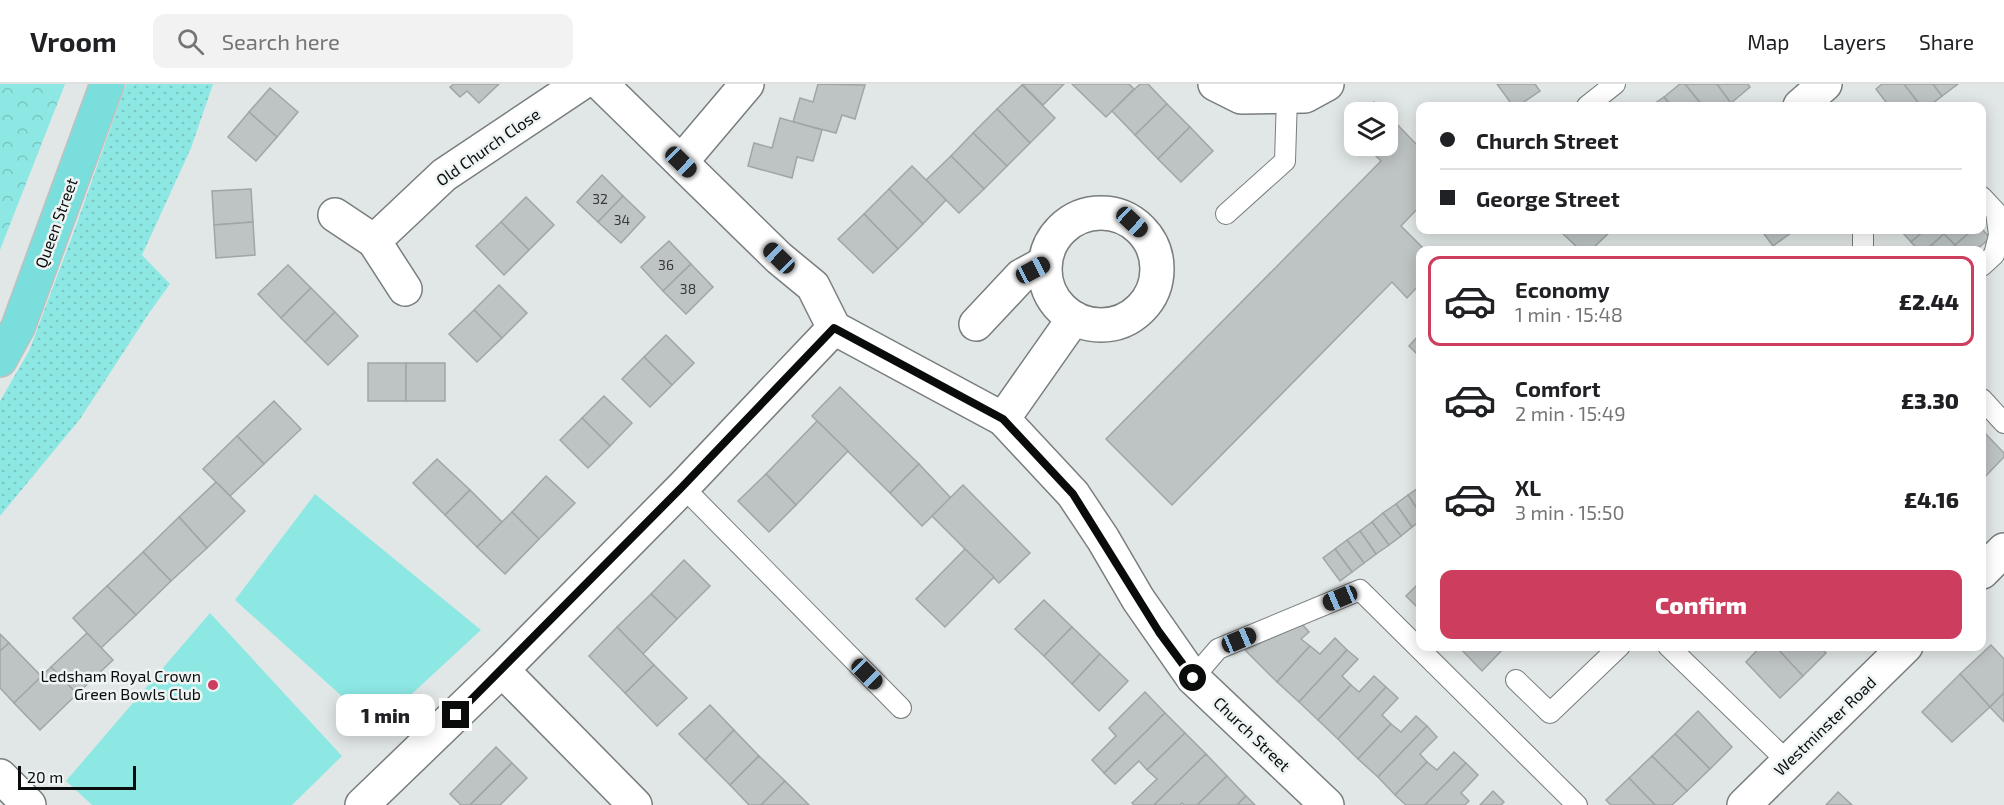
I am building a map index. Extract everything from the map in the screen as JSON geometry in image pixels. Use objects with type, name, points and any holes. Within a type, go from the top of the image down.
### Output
[{"type":"main road","name":"Queen Street","points":[[0,360],[18,327],[107,84]]},
{"type":"street","name":"Old Church Close","points":[[374,241],[444,175],[580,84]]},
{"type":"street","points":[[362,805],[502,670],[834,328],[813,286],[779,258],[601,84]]},
{"type":"street","points":[[681,162],[747,84]]},
{"type":"street","points":[[1228,90],[1305,96],[1327,84]]},
{"type":"street","points":[[1805,102],[1825,84]]},
{"type":"street","points":[[1095,213],[1114,214],[1132,222],[1146,235],[1155,252],[1158,271],[1154,289],[1144,305],[1130,318],[1112,324],[1093,324],[1074,318],[1061,308],[1052,295],[1047,279],[1046,263],[1051,245],[1062,229],[1078,218],[1095,213]]},
{"type":"street","points":[[335,215],[374,241],[405,289]]},
{"type":"street","points":[[976,324],[1020,276],[1046,263]]},
{"type":"street","points":[[1003,419],[1074,318]]},
{"type":"street","name":"Church Street","points":[[834,328],[1003,419],[1073,494],[1159,632],[1193,678],[1327,805]]},
{"type":"street","points":[[1986,568],[2004,550]]},
{"type":"street","name":"Westminster Road","points":[[1744,805],[1901,651]]},
{"type":"street","points":[[502,670],[635,805]]},
{"type":"street","points":[[0,776],[29,805]]},
{"type":"lane","points":[[1592,102],[1615,84]]},
{"type":"lane","points":[[1226,214],[1285,161],[1287,96]]},
{"type":"lane","points":[[1986,201],[1996,212],[2000,235],[1994,255],[1986,262]]},
{"type":"lane","points":[[1986,403],[2004,423]]},
{"type":"lane","points":[[682,487],[901,708]]},
{"type":"lane","points":[[1193,678],[1218,649],[1360,590],[1416,645]]},
{"type":"lane","points":[[1422,651],[1577,805]]},
{"type":"lane","points":[[1516,680],[1550,713],[1615,651]]},
{"type":"lane","points":[[1673,651],[1788,762]]},
{"type":"green space","points":[[0,84],[65,84],[0,250]]},
{"type":"green space","points":[[126,84],[213,84],[191,148],[142,255],[170,284],[80,419],[0,516],[0,401],[29,351]]},
{"type":"green space","points":[[315,494],[481,630],[376,727],[235,600]]},
{"type":"green space","name":"Ledsham Royal Crown Green Bowls Club","points":[[210,613],[342,756],[292,805],[92,805],[66,781]]},
{"type":"building","points":[[454,84],[499,84],[479,103],[467,91],[460,97],[450,87]]},
{"type":"building","points":[[818,84],[865,85],[855,119],[842,115],[836,133],[793,122],[800,98],[813,102]]},
{"type":"building","points":[[1022,84],[1064,84],[1043,105]]},
{"type":"building","points":[[1072,84],[1129,84],[1134,89],[1106,117]]},
{"type":"building","points":[[1140,84],[1148,84],[1167,104],[1135,135],[1112,111]]},
{"type":"building","points":[[1497,84],[1535,84],[1540,91],[1524,102],[1510,102]]},
{"type":"building","points":[[1680,84],[1685,84],[1700,102],[1668,102],[1664,97]]},
{"type":"building","points":[[1685,84],[1717,84],[1730,102],[1700,102]]},
{"type":"building","points":[[1717,84],[1748,84],[1750,87],[1730,102]]},
{"type":"building","points":[[1882,84],[1904,84],[1918,102],[1886,102],[1876,89]]},
{"type":"building","points":[[1904,84],[1933,84],[1942,96],[1934,102],[1918,102]]},
{"type":"building","points":[[1933,84],[1958,84],[1942,96]]},
{"type":"building","points":[[1022,85],[1055,118],[1030,143],[997,109]]},
{"type":"building","points":[[270,88],[298,112],[277,137],[249,112]]},
{"type":"building","points":[[1664,97],[1668,102],[1657,102]]},
{"type":"building","points":[[1167,104],[1190,127],[1158,159],[1135,135]]},
{"type":"building","points":[[997,109],[1030,143],[1007,166],[973,133]]},
{"type":"building","points":[[249,112],[277,137],[256,161],[228,137]]},
{"type":"building","points":[[780,118],[822,130],[813,161],[797,157],[792,178],[748,166],[754,143],[772,148]]},
{"type":"building","points":[[1398,125],[1416,144],[1416,210],[1401,226],[1421,246],[1416,246],[1416,288],[1407,298],[1392,282],[1172,505],[1106,439],[1381,161],[1376,156],[1398,156]]},
{"type":"building","points":[[1190,127],[1213,151],[1181,182],[1158,159]]},
{"type":"building","points":[[973,133],[1007,166],[984,189],[951,156]]},
{"type":"building","points":[[951,156],[984,189],[959,213],[926,180]]},
{"type":"building","points":[[912,166],[946,200],[923,224],[889,189]]},
{"type":"building","points":[[602,175],[623,196],[598,222],[577,202]]},
{"type":"building","points":[[251,189],[253,222],[214,225],[212,191]]},
{"type":"building","points":[[889,189],[923,224],[898,249],[864,214]]},
{"type":"building","points":[[623,196],[645,217],[621,243],[598,222]]},
{"type":"building","points":[[526,197],[554,225],[529,250],[501,222]]},
{"type":"building","points":[[864,214],[898,249],[873,273],[838,239]]},
{"type":"building","points":[[253,222],[255,255],[216,258],[214,225]]},
{"type":"building","points":[[501,222],[529,250],[504,275],[476,246]]},
{"type":"building","points":[[1563,234],[1608,234],[1595,246],[1576,246]]},
{"type":"building","points":[[1764,234],[1790,234],[1773,246]]},
{"type":"building","points":[[1904,234],[1920,234],[1911,242]]},
{"type":"building","points":[[1920,234],[1944,234],[1930,246],[1915,246],[1911,242]]},
{"type":"building","points":[[1944,234],[1967,234],[1955,245]]},
{"type":"building","points":[[1944,234],[1955,245],[1954,246],[1930,246]]},
{"type":"building","points":[[1967,234],[1986,234],[1990,238],[1981,246],[1955,245]]},
{"type":"building","points":[[669,241],[691,264],[663,291],[641,267]]},
{"type":"building","points":[[691,264],[713,287],[686,314],[663,291]]},
{"type":"building","points":[[288,265],[311,288],[281,318],[258,294]]},
{"type":"building","points":[[499,285],[527,313],[502,338],[474,310]]},
{"type":"building","points":[[311,288],[335,312],[305,342],[281,318]]},
{"type":"building","points":[[474,310],[502,338],[477,362],[449,334]]},
{"type":"building","points":[[335,312],[358,336],[328,365],[305,342]]},
{"type":"building","points":[[666,335],[694,363],[672,385],[644,357]]},
{"type":"building","points":[[1416,338],[1416,353],[1409,346]]},
{"type":"building","points":[[644,357],[672,385],[650,407],[622,379]]},
{"type":"building","points":[[368,363],[406,363],[406,401],[368,401]]},
{"type":"building","points":[[406,363],[445,363],[445,401],[406,401]]},
{"type":"building","points":[[840,387],[919,464],[890,493],[812,416]]},
{"type":"building","points":[[604,396],[632,423],[610,446],[582,418]]},
{"type":"building","points":[[274,401],[301,429],[264,464],[237,436]]},
{"type":"building","points":[[582,418],[610,446],[588,468],[560,440]]},
{"type":"building","points":[[817,421],[848,451],[796,505],[766,474]]},
{"type":"building","points":[[1986,434],[2004,453],[2004,457],[1986,476]]},
{"type":"building","points":[[237,436],[264,464],[230,496],[203,469]]},
{"type":"building","points":[[437,459],[470,490],[445,515],[413,483]]},
{"type":"building","points":[[919,464],[951,498],[922,526],[890,493]]},
{"type":"building","points":[[766,474],[796,505],[769,532],[738,501]]},
{"type":"building","points":[[546,476],[575,503],[539,539],[512,512]]},
{"type":"building","points":[[216,482],[245,511],[207,548],[179,517]]},
{"type":"building","points":[[963,485],[1030,553],[999,583],[932,516]]},
{"type":"building","points":[[470,490],[502,522],[477,547],[445,515]]},
{"type":"building","points":[[1416,490],[1416,507],[1408,495]]},
{"type":"building","points":[[1408,495],[1416,507],[1416,524],[1412,527],[1396,504]]},
{"type":"building","points":[[1396,504],[1412,527],[1401,536],[1383,513]]},
{"type":"building","points":[[512,512],[539,539],[505,574],[477,547]]},
{"type":"building","points":[[1383,513],[1401,536],[1389,545],[1372,522]]},
{"type":"building","points":[[179,517],[207,548],[171,581],[143,552]]},
{"type":"building","points":[[1372,522],[1389,545],[1376,554],[1360,531]]},
{"type":"building","points":[[1360,531],[1376,554],[1364,563],[1347,540]]},
{"type":"building","points":[[1347,540],[1364,563],[1352,572],[1335,549]]},
{"type":"building","points":[[965,549],[994,577],[945,627],[916,599]]},
{"type":"building","points":[[1335,549],[1352,572],[1340,581],[1323,558]]},
{"type":"building","points":[[143,552],[171,581],[136,615],[107,586]]},
{"type":"building","points":[[684,560],[710,586],[677,619],[651,594]]},
{"type":"building","points":[[107,586],[136,615],[101,648],[73,618]]},
{"type":"building","points":[[1416,586],[1416,606],[1406,596]]},
{"type":"building","points":[[651,594],[677,619],[643,654],[617,627]]},
{"type":"building","points":[[1044,600],[1072,627],[1044,656],[1015,629]]},
{"type":"building","points":[[1302,624],[1309,632],[1301,639],[1310,646],[1277,682],[1245,650]]},
{"type":"building","points":[[617,627],[654,665],[625,693],[589,656]]},
{"type":"building","points":[[1072,627],[1100,654],[1072,684],[1044,656]]},
{"type":"building","points":[[87,633],[113,660],[77,694],[51,667]]},
{"type":"building","points":[[0,634],[9,643],[0,651]]},
{"type":"building","points":[[1335,638],[1347,650],[1299,702],[1277,682],[1310,646],[1320,654]]},
{"type":"building","points":[[9,643],[42,677],[14,703],[0,688],[0,651]]},
{"type":"building","points":[[1991,645],[2004,659],[2004,693],[1990,707],[1960,674]]},
{"type":"building","points":[[1347,650],[1358,659],[1342,676],[1351,685],[1318,720],[1299,702]]},
{"type":"building","points":[[1463,651],[1501,651],[1482,671]]},
{"type":"building","points":[[1756,651],[1780,651],[1803,676],[1780,698],[1746,662]]},
{"type":"building","points":[[1780,651],[1824,651],[1826,653],[1803,676]]},
{"type":"building","points":[[1100,654],[1128,681],[1099,711],[1072,684]]},
{"type":"building","points":[[654,665],[687,698],[657,726],[625,693]]},
{"type":"building","points":[[51,667],[77,694],[40,730],[14,703]]},
{"type":"building","points":[[1960,674],[1990,707],[1952,742],[1922,712]]},
{"type":"building","points":[[1374,676],[1386,687],[1338,739],[1318,720],[1351,685],[1359,692]]},
{"type":"building","points":[[1386,687],[1398,698],[1382,715],[1391,724],[1358,759],[1338,739]]},
{"type":"building","points":[[1145,692],[1165,713],[1104,773],[1092,760],[1116,736],[1109,728]]},
{"type":"building","points":[[2004,693],[2004,722],[1990,707]]},
{"type":"building","points":[[710,705],[734,730],[705,760],[679,734]]},
{"type":"building","points":[[1698,711],[1732,747],[1710,769],[1675,734]]},
{"type":"building","points":[[1165,713],[1185,733],[1147,770],[1139,761],[1115,784],[1104,773]]},
{"type":"building","points":[[1416,716],[1427,726],[1378,777],[1358,759],[1391,724],[1401,732]]},
{"type":"building","points":[[1427,726],[1437,737],[1420,754],[1427,762],[1395,795],[1378,777]]},
{"type":"building","points":[[734,730],[759,756],[730,785],[705,760]]},
{"type":"building","points":[[1185,733],[1206,754],[1154,805],[1134,805],[1132,803],[1157,779],[1147,770]]},
{"type":"building","points":[[1675,734],[1710,769],[1687,791],[1652,756]]},
{"type":"building","points":[[496,747],[512,763],[470,805],[461,805],[450,794]]},
{"type":"building","points":[[1454,752],[1466,763],[1425,805],[1406,805],[1395,795],[1427,762],[1437,770]]},
{"type":"building","points":[[1206,754],[1227,776],[1197,805],[1182,803],[1180,805],[1154,805]]},
{"type":"building","points":[[759,756],[785,781],[761,805],[749,805],[730,785]]},
{"type":"building","points":[[1652,756],[1687,791],[1672,805],[1655,805],[1629,778]]},
{"type":"building","points":[[512,763],[527,778],[500,805],[470,805]]},
{"type":"building","points":[[1466,763],[1478,775],[1461,793],[1469,801],[1465,805],[1425,805]]},
{"type":"building","points":[[1227,776],[1246,796],[1237,805],[1197,805]]},
{"type":"building","points":[[1629,778],[1655,805],[1611,805],[1606,800]]},
{"type":"building","points":[[785,781],[809,805],[761,805]]},
{"type":"building","points":[[1493,791],[1504,802],[1501,805],[1480,805]]},
{"type":"building","points":[[1838,792],[1852,805],[1826,805]]},
{"type":"building","points":[[1246,796],[1255,805],[1237,805]]},
{"type":"place","name":"Ledsham Royal Crown Green Bowls Club","points":[[213,685]]},
{"type":"route","points":[[456,715],[682,487],[834,328],[1003,419],[1073,494],[1159,632],[1193,678]]}]
